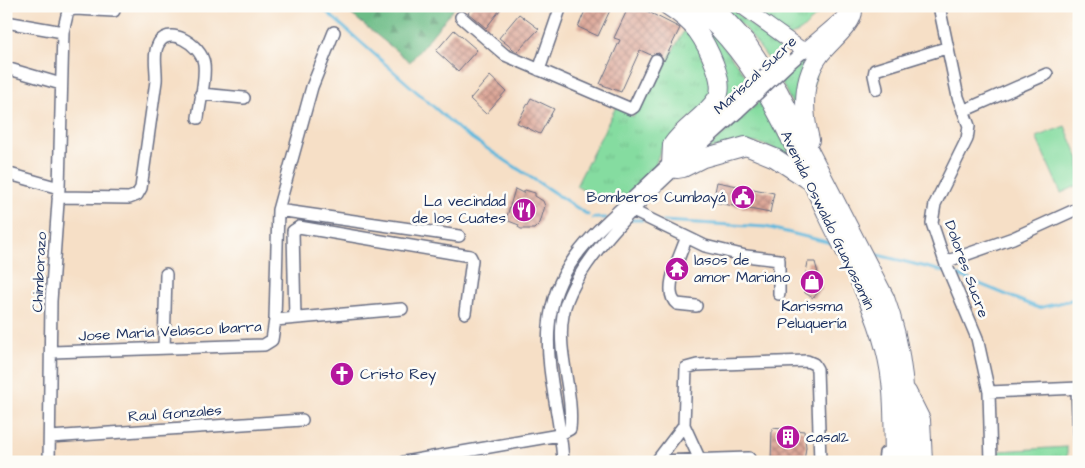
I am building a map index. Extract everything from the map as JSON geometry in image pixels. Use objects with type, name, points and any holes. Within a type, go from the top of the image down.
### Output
[{"type":"main road","points":[[668,6],[697,31],[716,70],[721,86],[720,94],[712,105],[674,142],[670,149],[673,165],[683,168],[703,158],[746,146],[775,158],[810,181]]},
{"type":"main road","name":"Avenida Oswaldo Guayasamín","points":[[693,6],[727,39],[753,74],[810,181],[865,292],[880,331],[893,384],[893,411],[887,459]]},
{"type":"main road","name":"Avenida Oswaldo Guayasamín","points":[[713,6],[746,42],[762,63],[885,298],[894,323],[904,388],[908,462]]},
{"type":"main road","points":[[815,162],[804,108],[807,83],[818,57],[849,22],[850,7]]},
{"type":"main road","points":[[904,388],[921,420],[922,462]]},
{"type":"street","points":[[741,6],[801,48]]},
{"type":"street","name":"Dolores Sucre","points":[[939,6],[946,48],[969,126],[967,139],[935,204],[932,223],[945,262],[977,338],[990,392],[990,462]]},
{"type":"street","points":[[539,70],[562,7]]},
{"type":"street","name":"Mariscal Sucre","points":[[673,165],[801,48],[850,7]]},
{"type":"street","points":[[6,22],[63,32],[68,12],[75,9],[114,12]]},
{"type":"street","points":[[461,17],[502,54],[632,109],[656,60]]},
{"type":"street","name":"Chimborazo","points":[[49,462],[52,352],[51,302],[59,193],[63,32]]},
{"type":"street","name":"Jose Maria Velasco Ibarra","points":[[52,352],[264,345],[272,340],[275,320],[278,210],[286,173],[312,87],[334,32]]},
{"type":"street","points":[[6,173],[59,193],[129,198],[138,195],[141,188],[156,78],[156,48],[161,40],[174,36],[190,43],[200,54],[204,64],[198,118]]},
{"type":"street","points":[[877,88],[874,75],[875,70],[886,65],[946,48]]},
{"type":"street","points":[[6,68],[61,84]]},
{"type":"street","points":[[963,110],[1047,74]]},
{"type":"street","points":[[201,94],[244,98]]},
{"type":"street","points":[[404,462],[559,435],[570,429],[571,420],[561,336],[563,315],[568,296],[576,279],[592,257],[673,165]]},
{"type":"street","points":[[563,462],[550,371],[549,346],[551,311],[559,284],[573,257],[591,235],[673,165]]},
{"type":"street","points":[[945,262],[1013,238],[1079,208]]},
{"type":"street","points":[[278,210],[459,236]]},
{"type":"street","points":[[634,211],[686,239],[733,254],[779,260],[779,294]]},
{"type":"street","points":[[295,318],[293,232],[299,227],[470,256],[472,260],[465,313]]},
{"type":"street","points":[[686,239],[672,278],[671,295],[677,304],[696,306]]},
{"type":"street","points":[[164,348],[166,274]]},
{"type":"street","points":[[275,320],[402,309]]},
{"type":"street","points":[[700,460],[684,425],[684,375],[686,368],[697,365],[807,361],[814,364],[817,369],[820,462]]},
{"type":"street","points":[[990,392],[1078,388],[1079,447]]},
{"type":"street","name":"Raul Gonzales","points":[[50,437],[302,420]]},
{"type":"street","points":[[657,461],[684,425]]},
{"type":"street","points":[[657,461],[749,458]]},
{"type":"green space","points":[[341,6],[456,6],[410,62]]},
{"type":"green space","points":[[723,6],[729,6],[781,51],[769,60],[749,33]]},
{"type":"green space","points":[[749,6],[826,6],[802,30],[787,38]]},
{"type":"green space","points":[[694,16],[713,33],[748,79],[718,107]]},
{"type":"green space","points":[[686,27],[696,42],[717,92],[661,148],[655,166],[622,200],[607,204],[576,186],[617,105],[633,117],[660,66],[665,65]]},
{"type":"green space","points":[[824,40],[803,127],[781,81]]},
{"type":"green space","points":[[761,100],[793,159],[769,147],[751,142],[706,150]]},
{"type":"green space","points":[[1065,126],[1079,159],[1079,185],[1061,193],[1036,137]]},
{"type":"green space","points":[[1067,447],[1067,462],[999,462],[999,451]]},
{"type":"building","points":[[473,6],[503,6],[486,28],[468,13]]},
{"type":"building","points":[[587,6],[612,6],[598,36],[578,27]]},
{"type":"building","points":[[629,6],[637,6],[680,28],[664,61],[659,53],[651,55],[640,50],[621,92],[600,84],[620,40],[614,38]]},
{"type":"building","points":[[519,14],[539,29],[517,52],[499,38]]},
{"type":"building","points":[[454,30],[477,50],[458,71],[436,51]]},
{"type":"building","points":[[490,76],[506,91],[486,114],[470,99]]},
{"type":"building","points":[[531,98],[554,109],[540,134],[517,123]]},
{"type":"building","name":"Bomberos Cumbayá","points":[[717,182],[774,193],[770,213],[713,202]]},
{"type":"building","points":[[515,189],[523,193],[525,190],[535,193],[535,196],[543,201],[545,206],[540,223],[534,229],[521,229],[518,227],[519,225],[506,220]]},
{"type":"building","name":"Karissma Peluquería","points":[[808,262],[815,262],[822,288],[813,298],[805,293],[803,288]]},
{"type":"building","points":[[772,428],[804,431],[806,447],[804,462],[771,462]]},
{"type":"waterway","points":[[320,6],[462,132],[588,215]]},
{"type":"waterway","points":[[593,218],[606,218]]},
{"type":"waterway","points":[[628,220],[642,220]]},
{"type":"waterway","points":[[663,221],[766,227],[835,244]]},
{"type":"waterway","points":[[870,253],[946,272]]},
{"type":"waterway","points":[[955,274],[1039,308],[1079,298]]},
{"type":"place","name":"Bomberos Cumbayá","points":[[743,197]]},
{"type":"place","name":"La vecindad de los Cuates","points":[[524,210]]},
{"type":"place","name":"lasos de amor Mariano","points":[[677,269]]},
{"type":"place","name":"Karissma Peluquería","points":[[812,282]]},
{"type":"place","name":"Cristo Rey","points":[[342,374]]},
{"type":"place","name":"casa12","points":[[788,437]]}]
